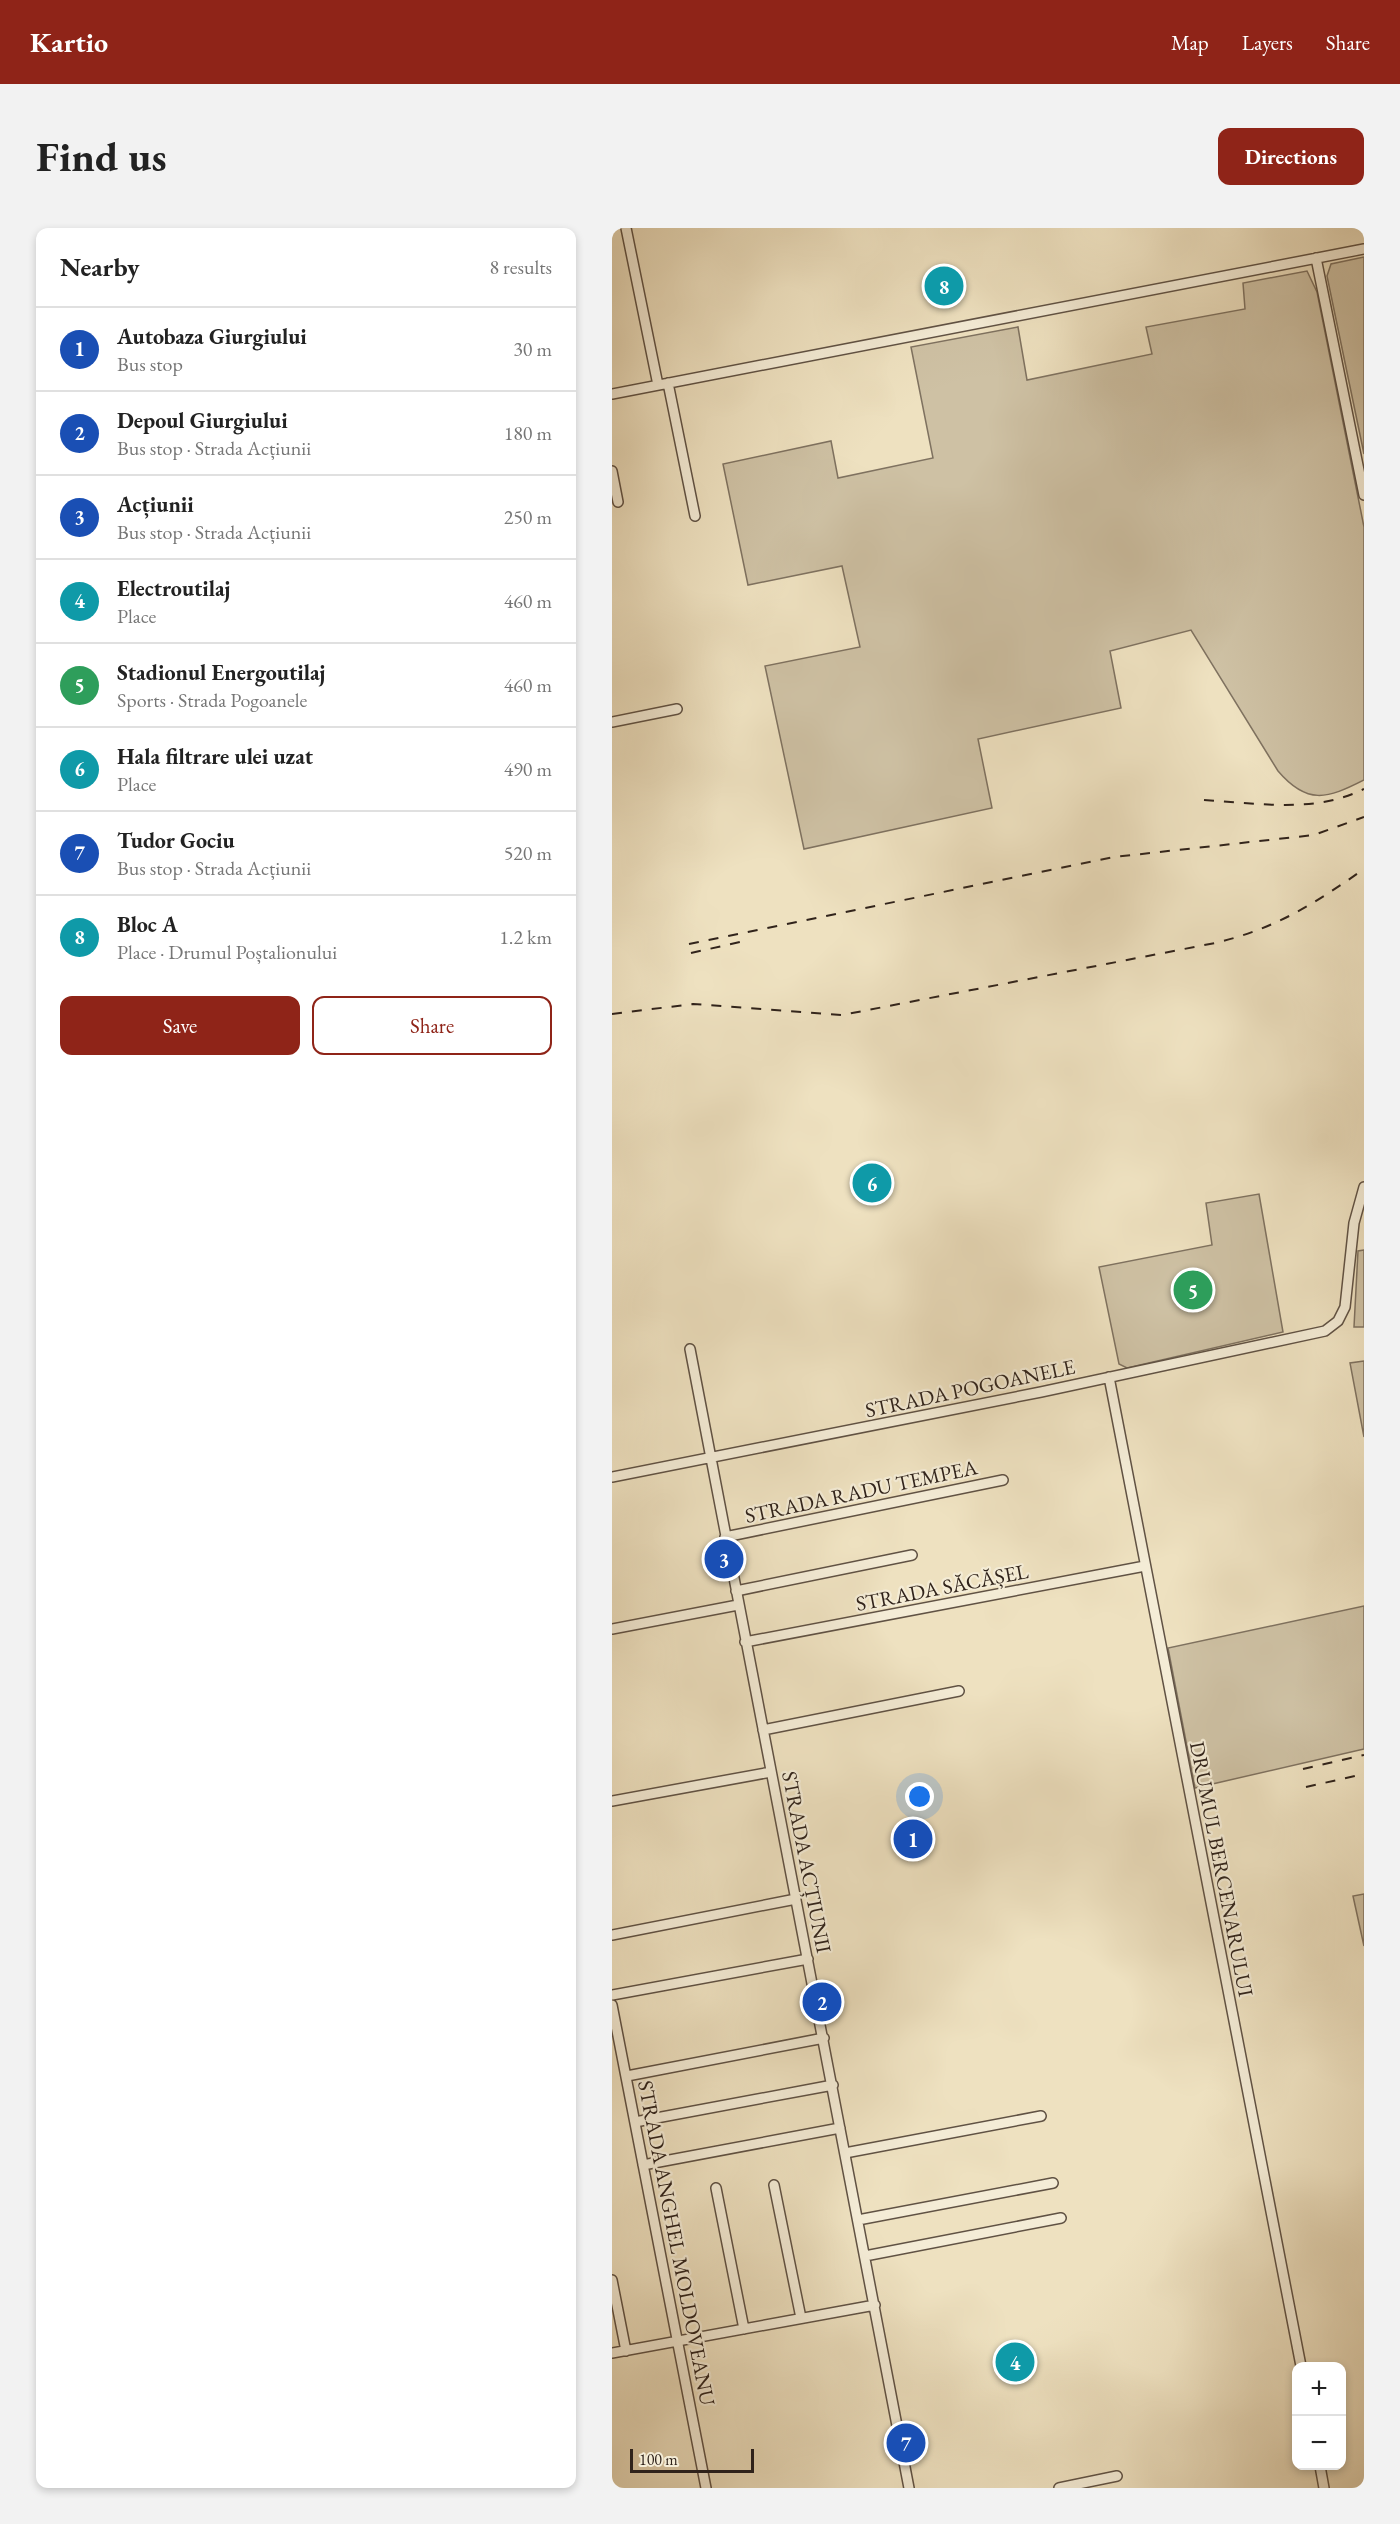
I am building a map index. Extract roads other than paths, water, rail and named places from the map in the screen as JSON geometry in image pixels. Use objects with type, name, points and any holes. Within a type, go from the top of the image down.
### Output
[{"type":"street","points":[[626,228],[658,385]]},
{"type":"street","points":[[612,394],[1364,249]]},
{"type":"street","points":[[1316,258],[1364,495]]},
{"type":"street","points":[[668,383],[695,516]]},
{"type":"street","points":[[612,471],[618,502]]},
{"type":"street","points":[[612,722],[676,709]]},
{"type":"street","points":[[1359,1222],[1364,1187]]},
{"type":"street","name":"STRADA POGOANELE","points":[[612,1477],[710,1459],[1319,1333],[1333,1327],[1345,1307],[1359,1222]]},
{"type":"street","name":"STRADA ACȚIUNII","points":[[690,1349],[909,2488]]},
{"type":"street","name":"DRUMUL BERCENARULUI","points":[[1109,1377],[1300,2362]]},
{"type":"street","name":"STRADA RADU TEMPEA","points":[[725,1537],[1003,1480]]},
{"type":"street","points":[[736,1591],[912,1555]]},
{"type":"street","name":"STRADA SĂCĂȘEL","points":[[746,1642],[1145,1566]]},
{"type":"street","points":[[612,1629],[738,1605]]},
{"type":"street","points":[[763,1730],[959,1691]]},
{"type":"street","points":[[612,1801],[771,1772]]},
{"type":"street","points":[[612,1935],[796,1899]]},
{"type":"street","points":[[612,1995],[808,1959]]},
{"type":"street","name":"STRADA ANGHEL MOLDOVEANU","points":[[612,2005],[706,2488]]},
{"type":"street","points":[[627,2076],[824,2038]]},
{"type":"street","points":[[635,2122],[833,2085]]},
{"type":"street","points":[[845,2154],[1041,2116]]},
{"type":"street","points":[[643,2165],[840,2128]]},
{"type":"street","points":[[858,2220],[1053,2183]]},
{"type":"street","points":[[774,2185],[801,2318]]},
{"type":"street","points":[[716,2188],[744,2329]]},
{"type":"street","points":[[865,2256],[1062,2218]]},
{"type":"street","points":[[612,2280],[626,2351]]},
{"type":"street","points":[[612,2354],[874,2305]]},
{"type":"street","points":[[1321,2470],[1324,2488]]},
{"type":"street","points":[[1059,2488],[1117,2476]]},
{"type":"railway","points":[[1204,800],[1305,804],[1345,797],[1364,789]]},
{"type":"railway","points":[[689,944],[1114,857],[1314,835],[1364,817]]},
{"type":"railway","points":[[612,1014],[693,1004],[842,1015],[1237,937],[1293,914],[1364,869]]},
{"type":"railway","points":[[691,953],[749,940]]},
{"type":"railway","points":[[1303,1769],[1364,1755]]},
{"type":"railway","points":[[1306,1787],[1364,1774]]},
{"type":"place","name":"Bloc A","points":[[944,286]]},
{"type":"place","name":"Hala filtrare ulei uzat","points":[[872,1183]]},
{"type":"place","name":"Stadionul Energoutilaj","points":[[1193,1290]]},
{"type":"place","name":"Acțiunii","points":[[724,1559]]},
{"type":"place","name":"Autobaza Giurgiului","points":[[913,1839]]},
{"type":"place","name":"Depoul Giurgiului","points":[[822,2002]]},
{"type":"place","name":"Electroutilaj","points":[[1015,2362]]},
{"type":"place","name":"Tudor Gociu","points":[[906,2443]]}]
